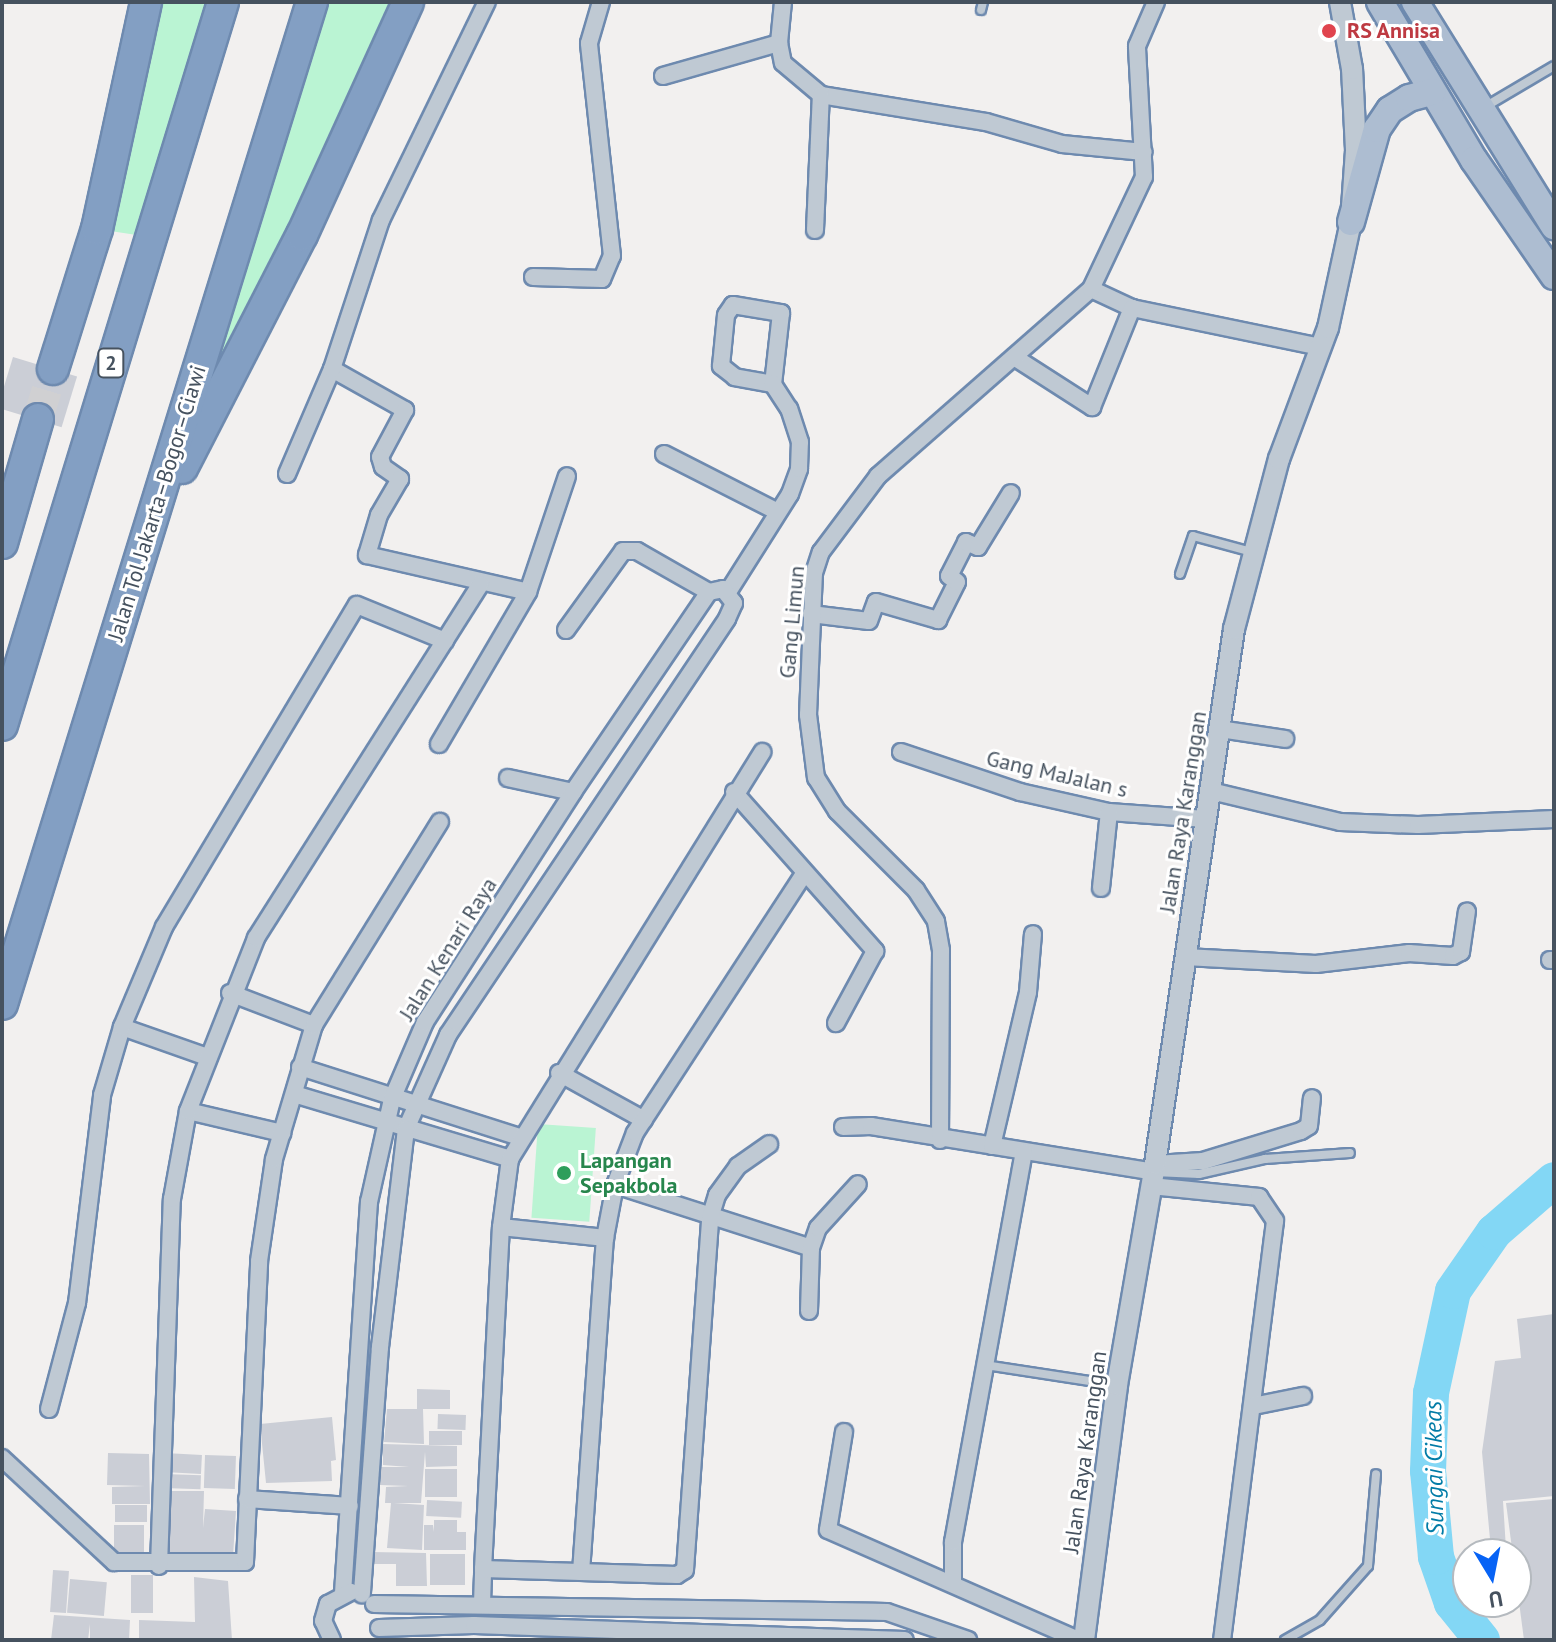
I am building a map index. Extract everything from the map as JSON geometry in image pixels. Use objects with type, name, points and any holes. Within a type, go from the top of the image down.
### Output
[{"type":"highway","points":[[53,369],[97,229],[146,2]]},
{"type":"highway","name":"2","points":[[2,725],[223,2]]},
{"type":"highway","name":"Jalan Tol Jakarta–Bogor–Ciawi","points":[[2,1004],[312,2]]},
{"type":"highway","points":[[145,542],[302,235],[408,2]]},
{"type":"highway","points":[[2,543],[38,419]]},
{"type":"main road","points":[[1380,2],[1432,92],[1554,276]]},
{"type":"main road","points":[[1415,2],[1479,110],[1554,226]]},
{"type":"main road","points":[[1351,222],[1377,129],[1390,110],[1432,92]]},
{"type":"street","points":[[287,474],[332,369],[381,220],[487,2]]},
{"type":"street","points":[[533,277],[602,279],[612,256],[592,102],[589,43],[601,2]]},
{"type":"street","points":[[783,2],[779,43],[783,63],[821,95],[986,122],[1062,144],[1144,152]]},
{"type":"street","name":"Gang Limun","points":[[940,1140],[941,950],[936,921],[916,890],[837,811],[816,778],[808,715],[811,614],[821,552],[878,476],[1091,289],[1139,194],[1144,152],[1137,46],[1156,2]]},
{"type":"street","name":"Jalan Raya Karanggan","points":[[1084,1640],[1117,1385],[1154,1174],[1234,629],[1279,459],[1321,347],[1351,222],[1356,150],[1352,69],[1340,2]]},
{"type":"street","points":[[663,76],[779,43]]},
{"type":"street","points":[[815,230],[821,95]]},
{"type":"street","points":[[1091,289],[1132,308],[1321,347]]},
{"type":"street","points":[[733,305],[781,313],[773,384],[735,377],[721,366],[726,315],[733,305]]},
{"type":"street","points":[[1014,357],[1092,407],[1132,308]]},
{"type":"street","points":[[332,369],[405,410],[380,457],[383,467],[400,479],[379,515],[367,555],[528,592]]},
{"type":"street","name":"Jalan Kenari Raya","points":[[376,1634],[368,1599],[380,1347],[406,1129],[448,1035],[727,619],[734,603],[728,592],[799,469],[800,442],[789,409],[773,384]]},
{"type":"street","points":[[664,454],[776,511]]},
{"type":"street","points":[[439,744],[528,592],[567,476]]},
{"type":"street","points":[[811,614],[869,621],[876,602],[938,620],[957,582],[949,576],[966,542],[978,547],[1011,493]]},
{"type":"street","points":[[566,630],[623,551],[637,551],[709,592],[718,588],[728,592]]},
{"type":"street","points":[[159,1566],[171,1215],[188,1111],[230,993],[256,938],[481,584]]},
{"type":"street","name":"Jalan Kenari Raya","points":[[343,1593],[369,1202],[384,1123],[392,1099],[425,1022],[573,792],[709,592]]},
{"type":"street","points":[[49,1409],[77,1303],[102,1095],[122,1027],[164,927],[357,605],[445,641]]},
{"type":"street","points":[[1220,729],[1285,739]]},
{"type":"street","points":[[482,1603],[501,1227],[510,1159],[519,1137],[762,752]]},
{"type":"street","name":"Gang MaJalan s","points":[[901,752],[1020,792],[1109,812],[1206,819]]},
{"type":"street","points":[[508,778],[573,792]]},
{"type":"street","points":[[1211,791],[1368,824],[1554,819]]},
{"type":"street","points":[[734,792],[803,875],[875,951],[836,1023]]},
{"type":"street","points":[[1101,888],[1109,812]]},
{"type":"street","points":[[2,1458],[106,1557],[159,1566],[245,1562],[259,1261],[282,1133],[314,1025],[440,822]]},
{"type":"street","points":[[581,1572],[605,1238],[615,1185],[644,1120],[803,875]]},
{"type":"street","points":[[1185,957],[1316,964],[1387,955],[1453,956],[1461,952],[1467,911]]},
{"type":"street","points":[[992,1146],[1028,992],[1033,934]]},
{"type":"street","points":[[230,993],[314,1025]]},
{"type":"street","points":[[122,1027],[207,1057]]},
{"type":"street","points":[[300,1067],[416,1107],[519,1137]]},
{"type":"street","points":[[559,1073],[644,1120]]},
{"type":"street","points":[[294,1094],[510,1159]]},
{"type":"street","points":[[1154,1174],[1301,1131],[1311,1120],[1312,1098]]},
{"type":"street","points":[[188,1111],[282,1133]]},
{"type":"street","points":[[843,1127],[871,1126],[1154,1174],[1259,1197],[1271,1208],[1275,1221],[1222,1640]]},
{"type":"street","points":[[483,1569],[677,1575],[689,1562],[710,1218],[717,1195],[738,1166],[769,1144]]},
{"type":"street","points":[[953,1584],[953,1542],[1024,1152]]},
{"type":"street","points":[[809,1311],[811,1248],[826,1214],[858,1184]]},
{"type":"street","points":[[615,1185],[811,1248]]},
{"type":"street","points":[[501,1227],[605,1238]]},
{"type":"street","points":[[1253,1406],[1303,1396]]},
{"type":"street","points":[[844,1432],[828,1530],[1078,1640]]},
{"type":"street","points":[[247,1499],[350,1506]]},
{"type":"street","points":[[332,1640],[323,1621],[328,1604],[343,1593],[368,1599],[482,1603],[887,1612],[963,1639]]},
{"type":"street","points":[[376,1634],[612,1634],[905,1640]]},
{"type":"lane","points":[[1479,110],[1554,66]]},
{"type":"lane","points":[[1180,574],[1193,536],[1252,552]]},
{"type":"lane","points":[[1154,1174],[1199,1174],[1265,1159],[1350,1153]]},
{"type":"lane","points":[[985,1365],[1117,1385]]},
{"type":"lane","points":[[1285,1640],[1320,1620],[1368,1566],[1376,1474]]},
{"type":"green space","points":[[146,2],[223,2],[150,237],[97,229]]},
{"type":"green space","points":[[312,2],[408,2],[145,542]]},
{"type":"green space","name":"Lapangan Sepakbola","points":[[538,1124],[596,1128],[589,1222],[531,1218]]},
{"type":"building","points":[[13,357],[77,377],[62,427],[2,409],[2,393]]},
{"type":"building","points":[[1554,1314],[1554,1496],[1503,1501],[1505,1538],[1490,1538],[1482,1452],[1495,1361],[1521,1358],[1517,1319]]},
{"type":"building","points":[[417,1389],[450,1390],[450,1409],[423,1409],[424,1444],[384,1442],[387,1409],[417,1409]]},
{"type":"building","points":[[438,1414],[466,1415],[465,1430],[437,1429]]},
{"type":"building","points":[[332,1417],[336,1460],[331,1461],[332,1481],[266,1483],[260,1424]]},
{"type":"building","points":[[429,1431],[462,1431],[462,1445],[429,1445]]},
{"type":"building","points":[[383,1444],[457,1446],[457,1466],[426,1467],[425,1452],[421,1503],[394,1503],[424,1505],[422,1550],[387,1548],[391,1503],[385,1503],[386,1487],[408,1486],[380,1485],[380,1467],[409,1467],[383,1465]]},
{"type":"building","points":[[108,1453],[149,1454],[150,1504],[112,1504],[112,1487],[145,1486],[107,1485]]},
{"type":"building","points":[[165,1453],[202,1455],[201,1474],[164,1472]]},
{"type":"building","points":[[205,1455],[236,1456],[235,1489],[204,1488]]},
{"type":"building","points":[[425,1469],[457,1469],[457,1497],[425,1497]]},
{"type":"building","points":[[164,1474],[201,1475],[200,1489],[164,1488]]},
{"type":"building","points":[[169,1491],[204,1491],[203,1528],[205,1509],[236,1511],[233,1556],[167,1554]]},
{"type":"building","points":[[1554,1499],[1554,1640],[1524,1640],[1521,1618],[1532,1618],[1532,1538],[1511,1538],[1506,1503]]},
{"type":"building","points":[[427,1500],[462,1502],[461,1518],[426,1516]]},
{"type":"building","points":[[115,1505],[147,1505],[147,1522],[115,1522]]},
{"type":"building","points":[[434,1520],[457,1520],[457,1532],[466,1532],[466,1550],[424,1550],[424,1525],[433,1525],[434,1532]]},
{"type":"building","points":[[114,1525],[144,1525],[144,1554],[114,1554]]},
{"type":"building","points":[[372,1552],[426,1553],[427,1586],[396,1586],[396,1564],[372,1564]]},
{"type":"building","points":[[430,1554],[465,1554],[465,1585],[430,1585]]},
{"type":"building","points":[[53,1570],[69,1571],[66,1613],[50,1612]]},
{"type":"building","points":[[131,1575],[153,1575],[153,1613],[131,1613]]},
{"type":"building","points":[[194,1577],[228,1581],[232,1640],[139,1640],[139,1620],[195,1622]]},
{"type":"building","points":[[70,1579],[107,1582],[104,1616],[67,1613]]},
{"type":"building","points":[[54,1615],[130,1620],[129,1640],[90,1640],[90,1624],[88,1640],[51,1640]]},
{"type":"waterway","name":"Sungai Cikeas","points":[[1482,1640],[1452,1603],[1436,1557],[1428,1471],[1431,1393],[1453,1291],[1494,1232],[1554,1180]]},
{"type":"tunnel","points":[[38,419],[53,369]]},
{"type":"place","name":"RS Annisa","points":[[1329,31]]},
{"type":"place","name":"Lapangan Sepakbola","points":[[564,1173]]}]
